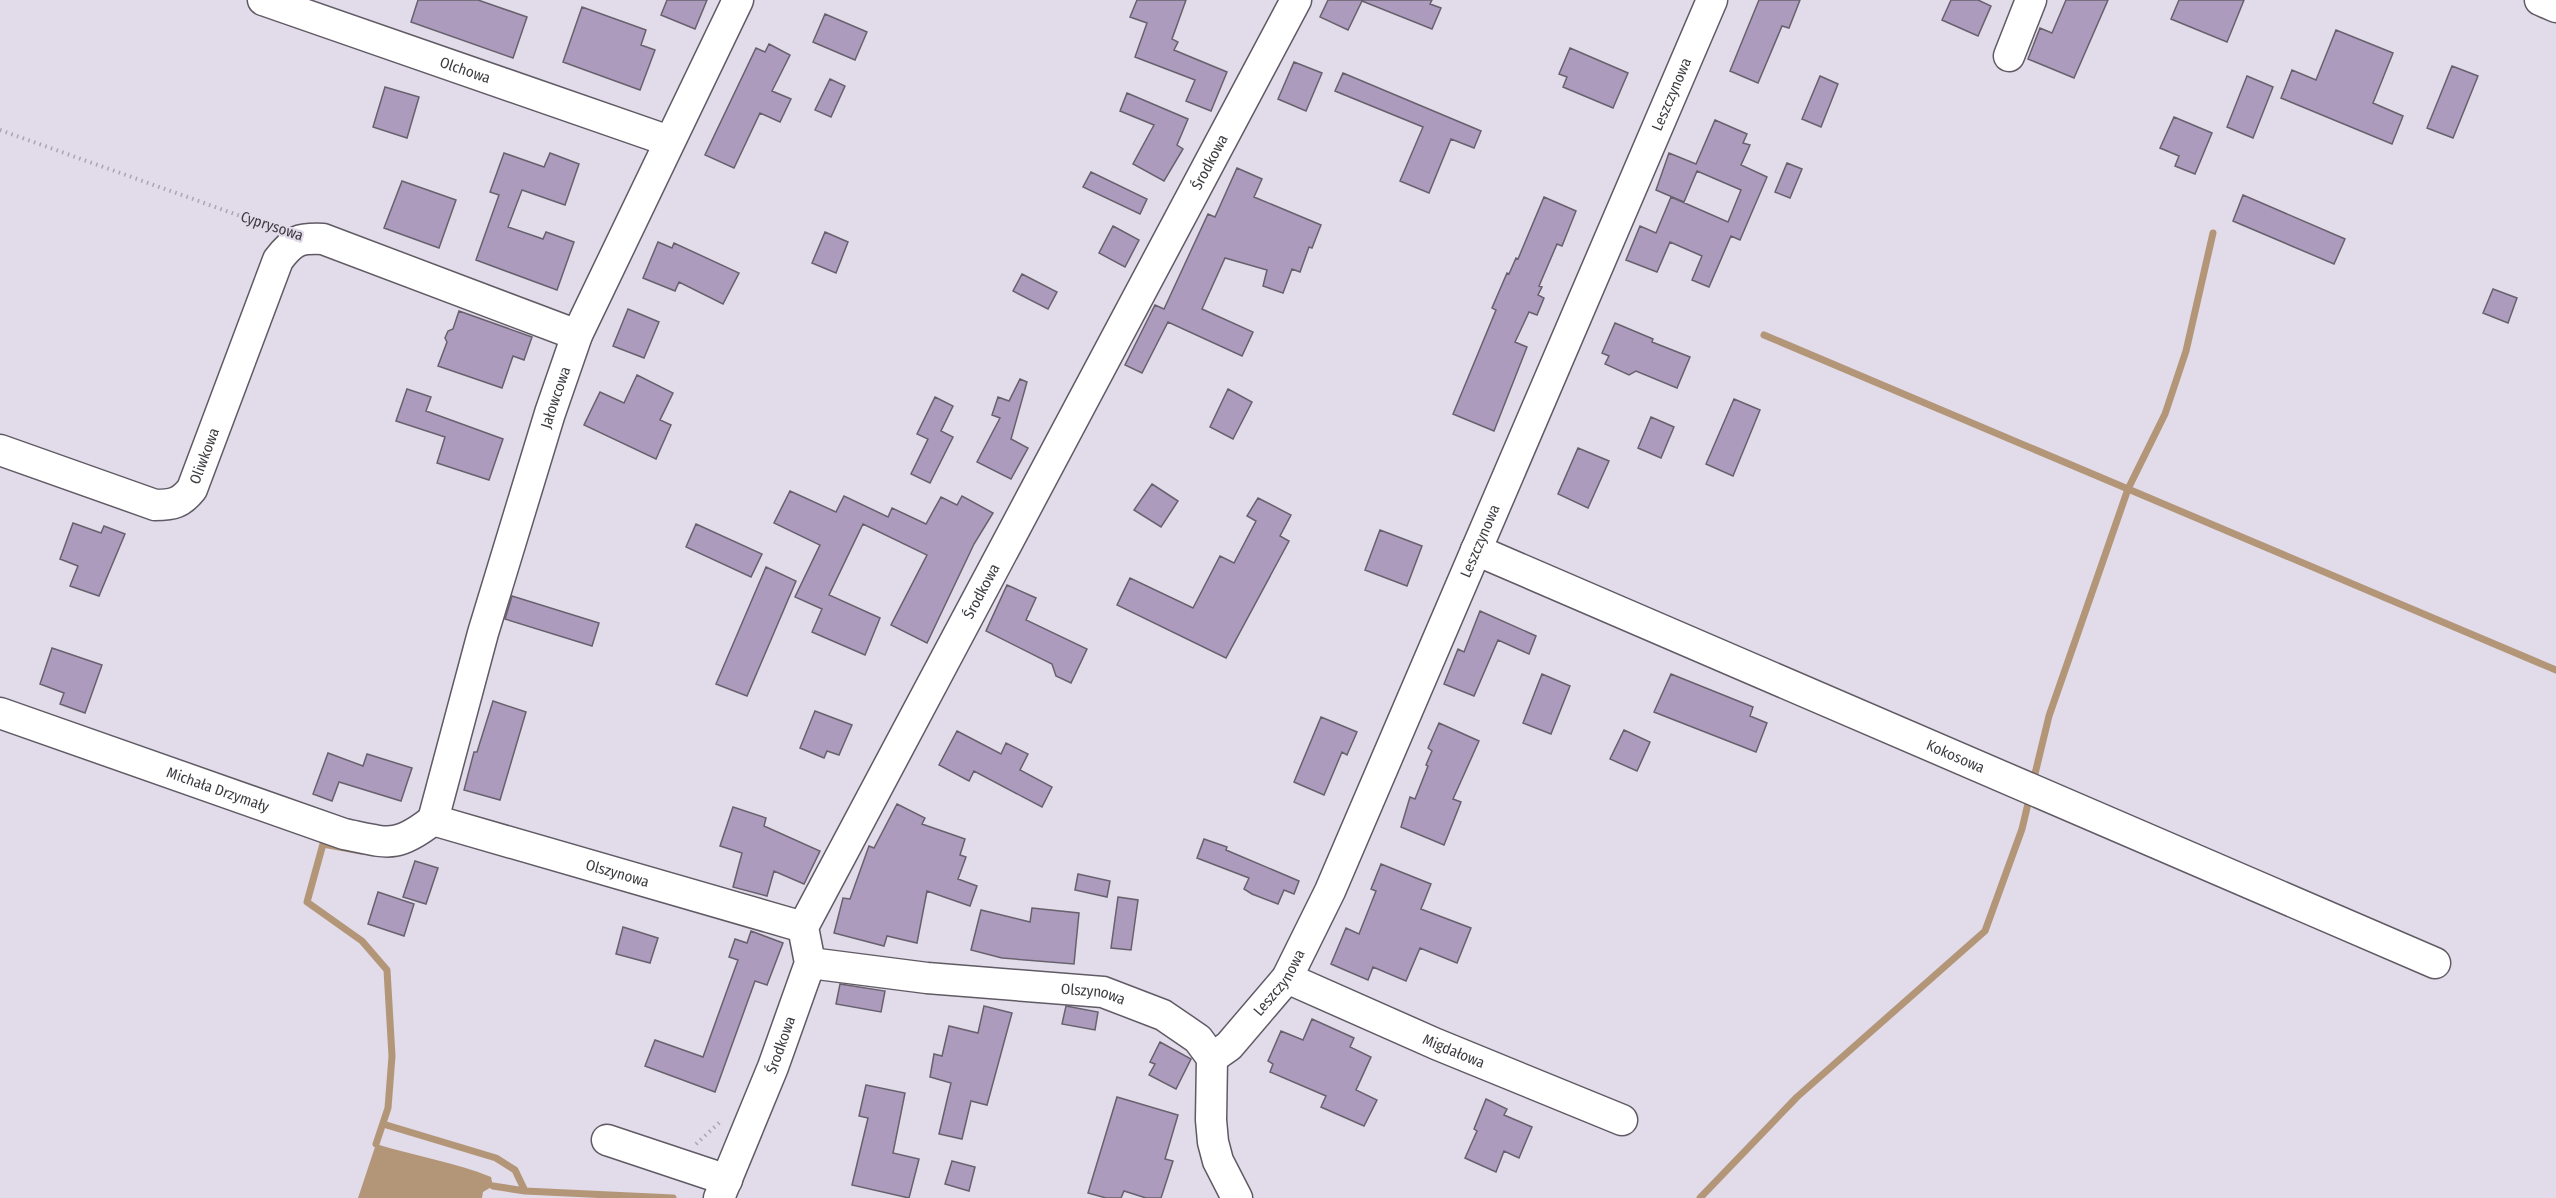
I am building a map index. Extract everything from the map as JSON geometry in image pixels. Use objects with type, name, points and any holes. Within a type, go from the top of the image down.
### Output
[{"type":"street","name":"Olchowa","points":[[263,0],[669,141]]},
{"type":"street","name":"Jałowcowa","points":[[433,820],[483,633],[550,413],[577,335],[738,0]]},
{"type":"street","name":"Środkowa","points":[[803,927],[1296,0]]},
{"type":"street","name":"Leszczynowa","points":[[1212,1058],[1229,1046],[1287,978],[1330,891],[1712,0]]},
{"type":"street","points":[[2009,56],[2031,0]]},
{"type":"street","points":[[2540,0],[2556,7]]},
{"type":"street","name":"Cyprysowa","points":[[303,238],[323,239],[577,335]]},
{"type":"street","name":"Oliwkowa","points":[[0,450],[155,505],[174,505],[184,499],[192,489],[278,260],[288,247],[303,238]]},
{"type":"street","name":"Kokosowa","points":[[1476,550],[2435,963]]},
{"type":"street","name":"Michała Drzymały","points":[[0,712],[344,834],[387,843],[413,836],[433,820]]},
{"type":"street","name":"Olszynowa","points":[[433,820],[803,927]]},
{"type":"street","points":[[803,927],[810,963]]},
{"type":"street","name":"Środkowa","points":[[723,1189],[773,1067],[810,963]]},
{"type":"street","name":"Olszynowa","points":[[810,963],[927,978],[1103,992],[1163,1015],[1198,1039],[1212,1058]]},
{"type":"street","name":"Migdałowa","points":[[1287,978],[1436,1044],[1622,1120]]},
{"type":"street","points":[[1212,1058],[1211,1120],[1214,1142],[1218,1161],[1237,1198]]},
{"type":"street","points":[[607,1140],[723,1189]]},
{"type":"path","name":"Cyprysowa","points":[[0,130],[303,238]]},
{"type":"shaded area","points":[[376,1144],[449,1163],[491,1177],[493,1186],[483,1192],[482,1198],[358,1198]]},
{"type":"building","points":[[418,0],[478,0],[527,17],[513,58],[411,22]]},
{"type":"building","points":[[667,0],[707,0],[695,29],[661,15]]},
{"type":"building","points":[[1137,0],[1186,0],[1172,39],[1178,42],[1174,50],[1227,72],[1211,111],[1186,101],[1195,80],[1135,57],[1147,23],[1130,17]]},
{"type":"building","points":[[1328,0],[1432,0],[1430,4],[1441,8],[1432,29],[1362,1],[1348,30],[1320,17]]},
{"type":"building","points":[[1759,0],[1800,0],[1789,28],[1782,26],[1758,83],[1730,71]]},
{"type":"building","points":[[1951,0],[1978,0],[1991,6],[1978,36],[1942,20]]},
{"type":"building","points":[[2066,0],[2108,0],[2074,78],[2028,59],[2040,28],[2052,33]]},
{"type":"building","points":[[2179,0],[2244,0],[2227,42],[2171,19]]},
{"type":"building","points":[[582,7],[646,30],[641,45],[655,50],[640,90],[563,62]]},
{"type":"building","points":[[825,14],[867,32],[855,60],[813,42]]},
{"type":"building","points":[[2336,30],[2393,53],[2373,103],[2403,116],[2392,144],[2281,98],[2292,70],[2316,80]]},
{"type":"building","points":[[769,44],[790,55],[772,91],[791,99],[780,122],[760,113],[734,168],[705,155],[756,48],[765,52]]},
{"type":"building","points":[[1570,48],[1628,73],[1613,108],[1563,87],[1567,77],[1559,74]]},
{"type":"building","points":[[1294,62],[1322,73],[1306,111],[1278,99]]},
{"type":"building","points":[[2452,66],[2478,76],[2453,138],[2427,128]]},
{"type":"building","points":[[1343,73],[1481,131],[1474,148],[1451,139],[1429,193],[1400,181],[1423,127],[1335,91]]},
{"type":"building","points":[[1820,76],[1838,84],[1821,127],[1802,119]]},
{"type":"building","points":[[2247,76],[2273,87],[2253,138],[2227,127]]},
{"type":"building","points":[[830,79],[845,86],[831,117],[815,110]]},
{"type":"building","points":[[385,87],[419,97],[407,138],[373,127]]},
{"type":"building","points":[[1127,93],[1188,119],[1177,145],[1183,149],[1164,181],[1133,164],[1154,125],[1120,111]]},
{"type":"building","points":[[2174,117],[2212,133],[2195,174],[2175,166],[2179,156],[2160,148]]},
{"type":"building","points":[[1715,120],[1747,134],[1743,143],[1750,145],[1741,165],[1767,177],[1740,240],[1731,236],[1709,287],[1692,280],[1702,256],[1670,242],[1657,272],[1626,260],[1640,226],[1656,233],[1671,197],[1728,222],[1741,190],[1697,171],[1684,202],[1656,190],[1669,153],[1696,164]]},
{"type":"building","points":[[504,153],[544,167],[550,153],[579,164],[565,205],[522,190],[508,227],[543,239],[546,232],[574,242],[557,290],[476,260],[499,195],[490,192]]},
{"type":"building","points":[[1787,163],[1802,169],[1790,198],[1775,192]]},
{"type":"building","points":[[1237,168],[1262,179],[1254,197],[1321,225],[1312,248],[1309,247],[1300,272],[1292,269],[1283,293],[1263,286],[1267,270],[1225,258],[1202,309],[1253,332],[1242,356],[1168,322],[1142,373],[1125,365],[1155,305],[1164,309],[1208,214],[1215,217]]},
{"type":"building","points":[[1091,172],[1147,199],[1140,214],[1083,187]]},
{"type":"building","points":[[402,181],[456,200],[439,248],[384,228]]},
{"type":"building","points":[[2243,195],[2345,239],[2334,264],[2233,221]]},
{"type":"building","points":[[1544,197],[1576,211],[1562,246],[1557,244],[1539,286],[1542,287],[1538,295],[1544,298],[1537,315],[1529,312],[1515,342],[1527,347],[1494,431],[1453,414],[1496,310],[1492,308],[1507,273],[1509,274],[1516,258],[1518,259]]},
{"type":"building","points":[[1113,226],[1139,240],[1125,267],[1099,253]]},
{"type":"building","points":[[825,232],[848,242],[836,273],[812,263]]},
{"type":"building","points":[[658,242],[672,248],[674,243],[739,273],[723,304],[679,282],[675,291],[643,278]]},
{"type":"building","points":[[1022,274],[1057,292],[1048,309],[1013,291]]},
{"type":"building","points":[[2493,289],[2517,298],[2508,323],[2483,313]]},
{"type":"building","points":[[628,309],[659,322],[644,358],[613,346]]},
{"type":"building","points":[[459,311],[532,337],[524,360],[513,356],[502,388],[438,366],[447,342],[445,338],[448,331],[453,329]]},
{"type":"building","points":[[1615,323],[1653,339],[1652,342],[1690,357],[1677,388],[1636,371],[1629,375],[1605,364],[1609,356],[1602,353]]},
{"type":"building","points":[[637,375],[673,393],[660,420],[671,425],[656,459],[584,425],[600,392],[624,403]]},
{"type":"building","points":[[1020,379],[1027,382],[1011,439],[1028,448],[1011,479],[977,462],[1000,418],[992,415],[998,397],[1009,401]]},
{"type":"building","points":[[407,389],[431,397],[426,411],[503,439],[489,480],[437,463],[445,437],[396,421]]},
{"type":"building","points":[[1228,389],[1252,402],[1233,439],[1210,427]]},
{"type":"building","points":[[935,397],[953,406],[941,431],[953,437],[930,483],[911,474],[928,439],[917,434]]},
{"type":"building","points":[[1734,399],[1760,410],[1733,476],[1706,464]]},
{"type":"building","points":[[1651,417],[1674,427],[1661,458],[1638,448]]},
{"type":"building","points":[[1578,448],[1609,461],[1588,508],[1558,494]]},
{"type":"building","points":[[1152,484],[1178,501],[1161,527],[1134,510]]},
{"type":"building","points":[[790,491],[836,512],[844,496],[888,517],[892,508],[926,524],[941,497],[957,505],[962,496],[993,513],[974,544],[927,643],[891,625],[927,555],[863,524],[829,595],[880,618],[865,655],[812,632],[822,609],[795,597],[820,545],[774,523]]},
{"type":"building","points":[[1258,498],[1291,515],[1280,536],[1289,541],[1226,658],[1117,605],[1130,578],[1193,608],[1220,556],[1234,563],[1256,521],[1247,516]]},
{"type":"building","points":[[73,523],[101,533],[104,526],[125,534],[99,596],[70,586],[78,566],[60,559]]},
{"type":"building","points":[[696,524],[762,554],[751,577],[686,547]]},
{"type":"building","points":[[1380,530],[1422,546],[1407,586],[1365,570]]},
{"type":"building","points":[[766,567],[796,581],[747,696],[716,684]]},
{"type":"building","points":[[1007,585],[1036,598],[1026,620],[1087,649],[1071,683],[1056,676],[1052,664],[986,631]]},
{"type":"building","points":[[512,596],[599,623],[592,646],[505,619]]},
{"type":"building","points":[[1480,611],[1536,636],[1529,654],[1498,640],[1474,696],[1444,684],[1458,649],[1464,652]]},
{"type":"building","points":[[52,648],[102,665],[85,713],[60,704],[64,693],[40,684]]},
{"type":"building","points":[[1542,674],[1570,686],[1551,734],[1523,723]]},
{"type":"building","points":[[1671,674],[1753,707],[1750,716],[1767,723],[1756,752],[1654,712]]},
{"type":"building","points":[[493,701],[526,712],[500,800],[464,790],[474,752],[477,752]]},
{"type":"building","points":[[815,711],[852,725],[839,755],[827,751],[824,758],[800,748]]},
{"type":"building","points":[[1321,717],[1357,732],[1347,755],[1342,752],[1324,795],[1294,782]]},
{"type":"building","points":[[1439,723],[1479,741],[1453,799],[1461,802],[1444,845],[1401,827],[1410,797],[1415,799],[1428,766],[1426,765],[1432,751],[1428,748]]},
{"type":"building","points":[[1624,730],[1650,742],[1637,771],[1610,759]]},
{"type":"building","points":[[957,731],[1001,754],[1006,743],[1028,754],[1020,770],[1052,787],[1042,807],[974,771],[969,781],[939,765]]},
{"type":"building","points":[[328,753],[363,766],[367,754],[412,768],[401,801],[339,782],[332,801],[313,794]]},
{"type":"building","points":[[897,804],[925,818],[922,824],[965,839],[960,855],[966,857],[958,879],[977,886],[970,906],[927,891],[917,943],[887,936],[884,946],[834,933],[843,898],[850,899],[869,846],[874,848]]},
{"type":"building","points":[[733,807],[766,818],[764,826],[820,851],[804,884],[774,871],[767,896],[733,887],[742,853],[720,846]]},
{"type":"building","points":[[1204,839],[1227,847],[1226,850],[1299,881],[1294,894],[1284,890],[1278,904],[1252,894],[1244,889],[1249,878],[1197,858]]},
{"type":"building","points":[[415,861],[438,868],[426,904],[403,897]]},
{"type":"building","points":[[1381,864],[1431,884],[1421,909],[1471,928],[1457,963],[1420,948],[1406,981],[1373,967],[1368,980],[1331,964],[1346,928],[1359,934],[1376,891],[1371,889]]},
{"type":"building","points":[[1078,874],[1110,881],[1107,897],[1075,890]]},
{"type":"building","points":[[378,892],[414,904],[404,936],[368,924]]},
{"type":"building","points":[[1118,897],[1138,900],[1131,950],[1111,948]]},
{"type":"building","points":[[1032,908],[1079,913],[1074,964],[1002,958],[971,950],[981,910],[1030,922]]},
{"type":"building","points":[[623,927],[658,938],[650,963],[616,954]]},
{"type":"building","points":[[751,931],[783,943],[767,985],[755,981],[715,1092],[645,1066],[655,1040],[703,1057],[738,960],[729,957],[735,939],[747,943]]},
{"type":"building","points":[[840,984],[885,991],[881,1012],[836,1004]]},
{"type":"building","points":[[984,1006],[1012,1013],[987,1105],[971,1101],[962,1139],[939,1134],[951,1083],[930,1077],[934,1054],[942,1056],[949,1026],[978,1033]]},
{"type":"building","points":[[1066,1006],[1098,1012],[1095,1030],[1062,1024]]},
{"type":"building","points":[[1312,1019],[1354,1038],[1350,1047],[1371,1057],[1356,1090],[1377,1100],[1364,1126],[1321,1107],[1326,1096],[1270,1072],[1273,1064],[1268,1061],[1281,1031],[1303,1040]]},
{"type":"building","points":[[1160,1042],[1191,1059],[1176,1089],[1149,1075],[1155,1064],[1150,1062]]},
{"type":"building","points":[[866,1085],[905,1093],[893,1153],[919,1159],[909,1198],[852,1185],[868,1118],[859,1116]]},
{"type":"building","points":[[1117,1097],[1178,1115],[1165,1159],[1173,1161],[1161,1198],[1146,1198],[1124,1191],[1121,1198],[1106,1198],[1088,1193]]},
{"type":"building","points":[[1486,1099],[1507,1109],[1504,1115],[1532,1127],[1519,1158],[1504,1151],[1496,1172],[1465,1158],[1477,1131],[1474,1129]]},
{"type":"building","points":[[952,1161],[975,1167],[969,1191],[945,1184]]},
{"type":"waterway","points":[[2033,782],[2049,716],[2128,489],[2165,414],[2186,351],[2213,233]]},
{"type":"waterway","points":[[1764,335],[2556,670]]},
{"type":"waterway","points":[[1700,1198],[1797,1097],[1985,931],[2022,829],[2030,795]]},
{"type":"waterway","points":[[361,851],[323,844],[307,902],[362,941],[387,970],[392,1056],[388,1108],[376,1144]]},
{"type":"waterway","points":[[383,1124],[496,1158],[515,1170],[525,1191],[673,1198]]},
{"type":"waterway","points":[[493,1186],[525,1191]]}]
